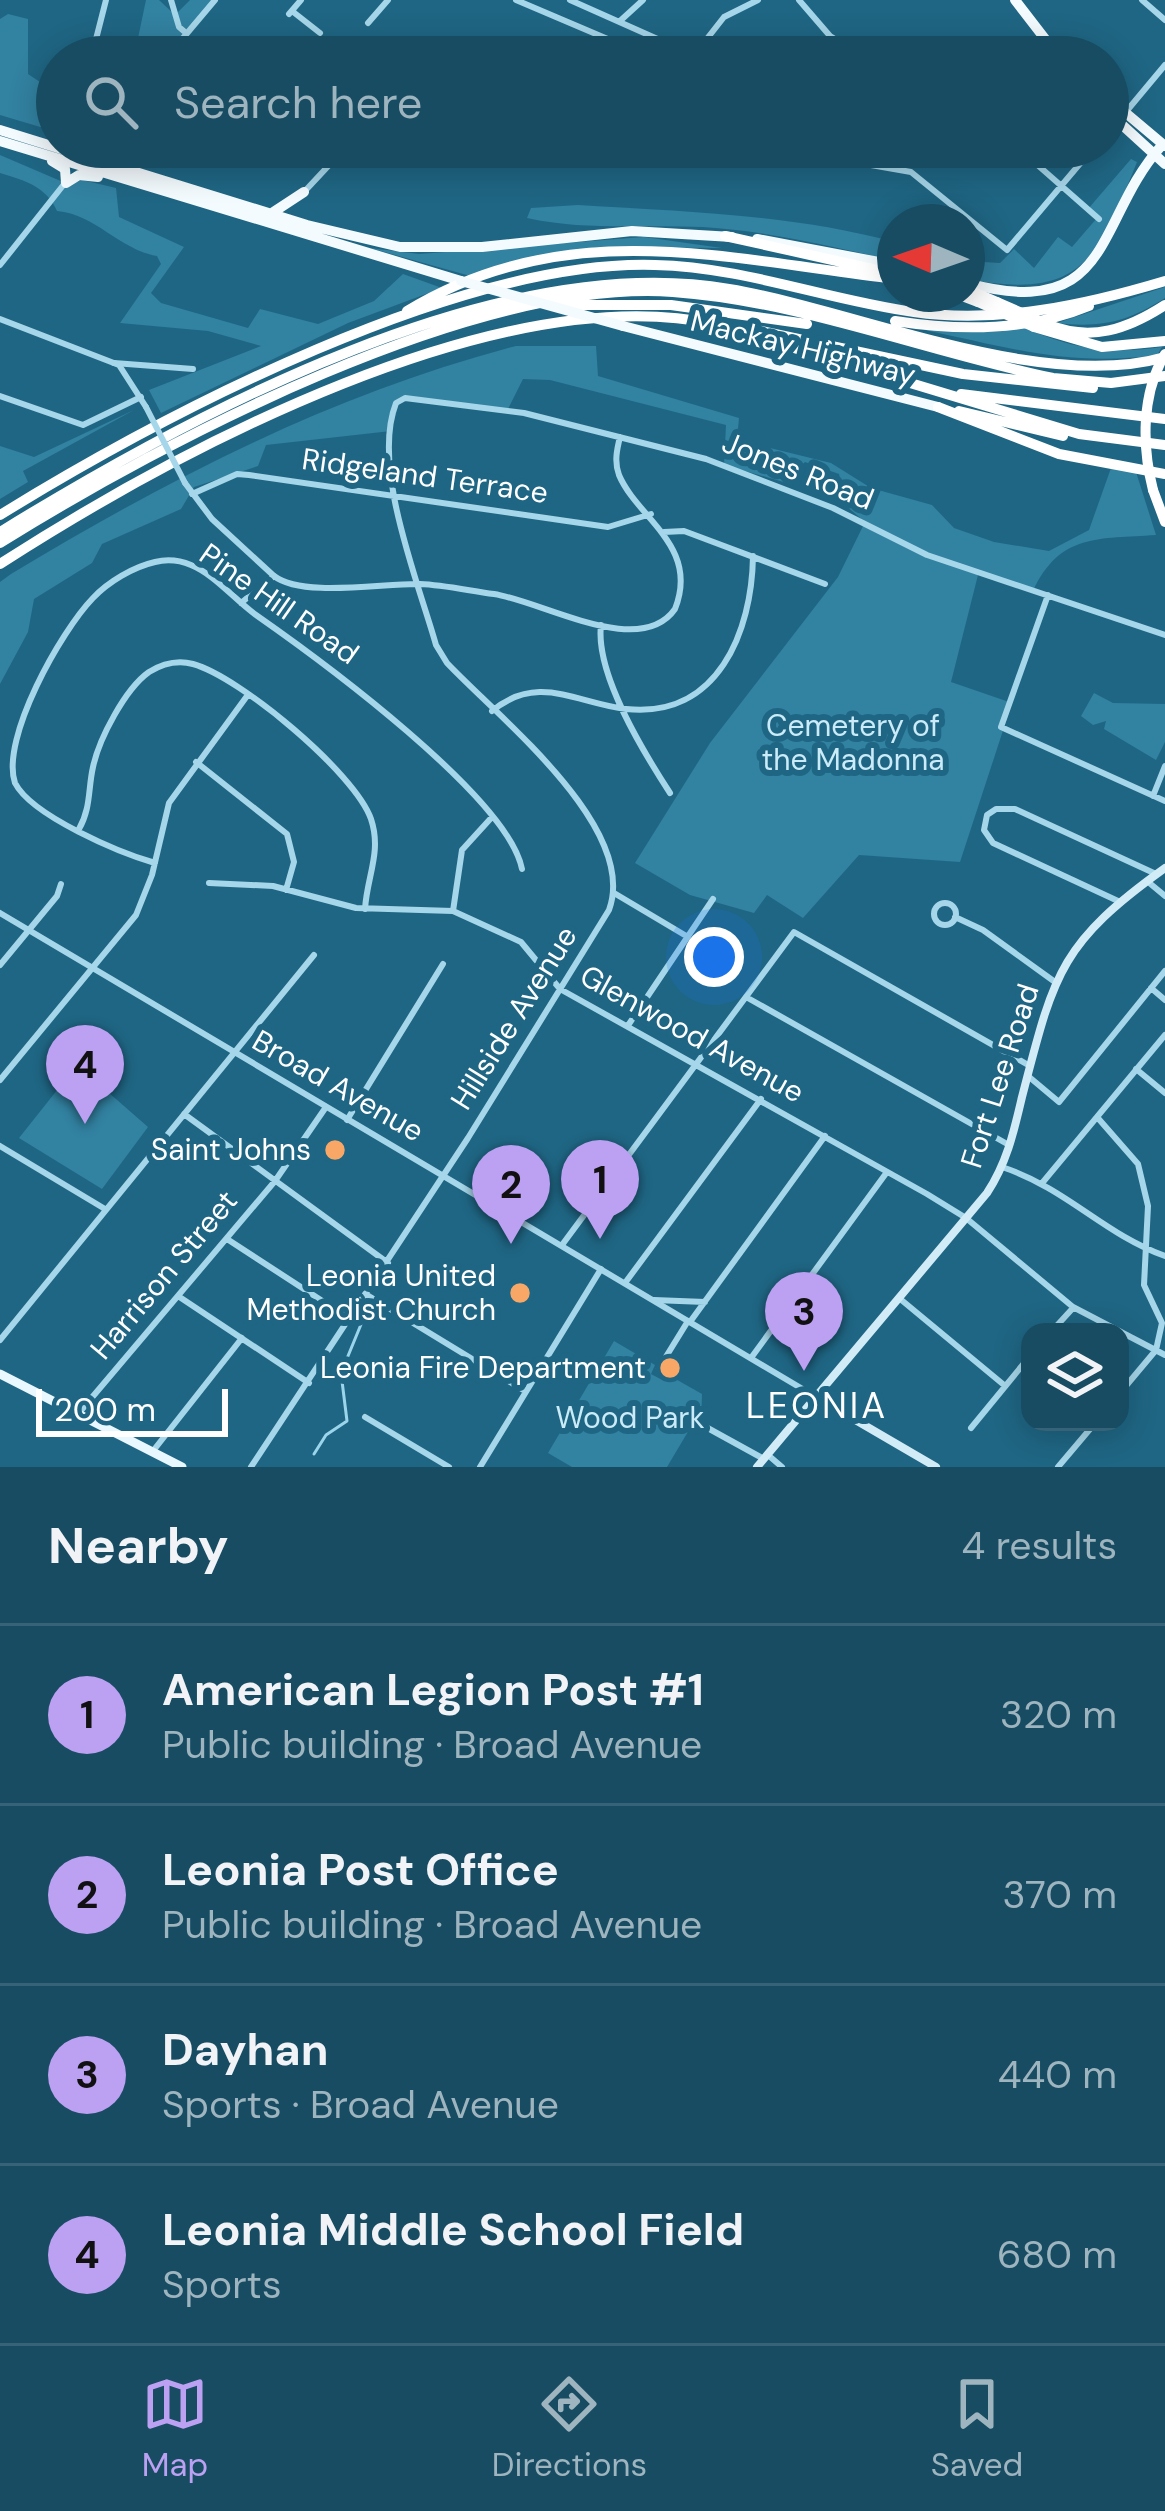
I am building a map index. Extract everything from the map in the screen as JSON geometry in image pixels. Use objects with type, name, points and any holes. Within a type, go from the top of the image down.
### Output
[{"type":"highway","points":[[1016,0],[1044,36]]},
{"type":"highway","points":[[1129,124],[1165,129]]},
{"type":"highway","points":[[1129,128],[1161,147]]},
{"type":"highway","points":[[1143,128],[1161,147],[1165,164]]},
{"type":"highway","points":[[0,130],[36,149]]},
{"type":"highway","points":[[0,141],[36,144]]},
{"type":"highway","points":[[28,144],[36,146]]},
{"type":"highway","points":[[28,144],[36,147]]},
{"type":"highway","points":[[985,288],[1023,291],[1080,273],[1104,249],[1131,185],[1161,147]]},
{"type":"highway","points":[[62,168],[66,183],[82,175],[137,183]]},
{"type":"highway","points":[[95,168],[137,183]]},
{"type":"highway","points":[[121,168],[307,225],[424,249],[620,232],[725,236],[877,269]]},
{"type":"highway","name":"Mackay Highway","points":[[137,183],[461,281],[938,407]]},
{"type":"highway","points":[[268,213],[304,192]]},
{"type":"highway","points":[[304,192],[297,208],[307,225]]},
{"type":"highway","points":[[385,325],[421,303],[500,272],[598,250],[700,250],[877,271]]},
{"type":"highway","points":[[0,515],[158,427],[385,325],[528,278],[647,264],[722,271],[941,315],[1010,314],[1114,295]]},
{"type":"highway","points":[[941,315],[1074,297],[1165,277]]},
{"type":"highway","points":[[835,313],[926,325],[997,326],[1061,316],[1165,277]]},
{"type":"highway","points":[[0,532],[117,464],[249,398],[497,302],[584,284],[657,281],[730,289],[1062,364],[1121,366],[1165,358],[1150,403],[1145,444],[1165,522]]},
{"type":"highway","points":[[0,543],[117,475],[248,409],[368,359],[526,306],[598,293],[672,292],[746,303],[1039,375],[1126,382]]},
{"type":"highway","points":[[985,296],[1049,325],[1082,334],[1103,333],[1165,305]]},
{"type":"highway","points":[[544,304],[657,304],[852,329]]},
{"type":"highway","points":[[985,305],[1034,327],[1102,347],[1165,341]]},
{"type":"highway","points":[[0,564],[196,450],[412,362],[525,331],[607,318],[664,316],[771,330],[997,380],[1085,389],[1165,376]]},
{"type":"highway","points":[[731,328],[1079,434],[1163,445]]},
{"type":"highway","points":[[859,369],[967,395],[1165,418]]},
{"type":"highway","points":[[938,407],[1112,448],[1163,445]]},
{"type":"highway","points":[[938,407],[1059,454],[1165,474]]},
{"type":"main road","name":"Fort Lee Road","points":[[763,1460],[966,1219],[1002,1167],[1055,982],[1084,934],[1118,901],[1161,871]]},
{"type":"main road","points":[[0,1374],[182,1467]]},
{"type":"main road","name":"Broad Avenue","points":[[817,1397],[936,1467]]},
{"type":"street","points":[[97,36],[106,0]]},
{"type":"street","points":[[171,0],[178,27],[187,33]]},
{"type":"street","points":[[184,36],[214,0]]},
{"type":"street","points":[[368,23],[388,0]]},
{"type":"street","points":[[516,0],[601,36]]},
{"type":"street","points":[[570,0],[653,36]]},
{"type":"street","points":[[620,21],[643,0]]},
{"type":"street","points":[[710,36],[724,17],[758,0]]},
{"type":"street","points":[[799,0],[830,36]]},
{"type":"street","points":[[1142,0],[1165,20]]},
{"type":"street","points":[[294,6],[320,33]]},
{"type":"street","points":[[1129,103],[1165,65]]},
{"type":"street","points":[[304,192],[326,168]]},
{"type":"street","points":[[896,168],[916,175],[1007,250],[1076,168]]},
{"type":"street","points":[[1041,168],[1099,219]]},
{"type":"street","points":[[0,265],[66,183]]},
{"type":"street","points":[[4,242],[14,247]]},
{"type":"street","points":[[0,319],[114,362],[194,369]]},
{"type":"street","points":[[114,362],[141,397],[192,494],[274,576],[299,586],[419,584],[527,601],[642,633],[670,616],[680,587],[664,532],[619,474],[620,437]]},
{"type":"street","points":[[0,396],[82,425],[141,397]]},
{"type":"street","name":"Jones Road","points":[[394,496],[392,423],[400,400],[524,413],[724,465],[833,508],[927,555],[1165,635]]},
{"type":"street","name":"Ridgeland Terrace","points":[[192,494],[237,474],[608,527],[651,514]]},
{"type":"street","points":[[394,496],[441,654],[596,822],[613,861],[614,892],[688,937]]},
{"type":"street","points":[[664,532],[684,531],[824,584]]},
{"type":"street","points":[[492,711],[536,690],[624,708],[658,706],[685,696],[726,663],[749,617],[753,556]]},
{"type":"street","name":"Pine Hill Road","points":[[155,863],[121,854],[26,797],[8,762],[12,729],[73,623],[104,587],[159,561],[197,568],[323,660],[390,716],[492,817],[514,843],[522,869]]},
{"type":"street","points":[[241,603],[274,576]]},
{"type":"street","points":[[1048,596],[1001,727],[1165,801]]},
{"type":"street","points":[[601,625],[604,656],[624,708],[670,793]]},
{"type":"street","points":[[79,830],[88,809],[97,754],[144,676],[160,666],[187,663],[247,696],[340,771],[358,793],[377,847],[366,882],[365,909]]},
{"type":"street","points":[[0,1080],[136,914],[155,863],[169,803],[247,696]]},
{"type":"street","points":[[196,762],[286,834],[294,862],[286,890]]},
{"type":"street","points":[[1153,796],[1165,766]]},
{"type":"street","points":[[1118,901],[993,843],[985,819],[996,808],[1015,809],[1161,871]]},
{"type":"street","points":[[453,911],[462,850],[492,817]]},
{"type":"street","points":[[1147,881],[1165,896]]},
{"type":"street","points":[[0,965],[61,884]]},
{"type":"street","name":"Glenwood Avenue","points":[[209,884],[286,890],[365,909],[453,911],[521,942],[560,989],[887,1171],[966,1219],[1073,1307],[1165,1355]]},
{"type":"street","name":"Hillside Avenue","points":[[250,1467],[444,1176],[614,892]]},
{"type":"street","points":[[629,1024],[713,899]]},
{"type":"street","name":"Broad Avenue","points":[[0,913],[817,1397]]},
{"type":"street","points":[[956,917],[1055,982]]},
{"type":"street","points":[[562,1245],[794,932],[1029,1071],[1059,1102],[1165,971]]},
{"type":"street","points":[[0,1340],[314,956]]},
{"type":"street","points":[[347,1120],[443,964]]},
{"type":"street","points":[[1151,988],[1165,1000]]},
{"type":"street","points":[[746,997],[1010,1146]]},
{"type":"street","points":[[1043,1182],[1165,1035]]},
{"type":"street","points":[[1136,1070],[1165,1093]]},
{"type":"street","points":[[625,1283],[760,1099]]},
{"type":"street","name":"Harrison Street","points":[[78,1414],[274,1181],[326,1107]]},
{"type":"street","points":[[184,1114],[388,1263]]},
{"type":"street","points":[[1097,1117],[1138,1164],[1148,1206],[1144,1285],[1162,1323],[1156,1350],[1129,1382]]},
{"type":"street","points":[[659,1368],[825,1136]]},
{"type":"street","points":[[0,1146],[105,1209]]},
{"type":"street","points":[[1002,1167],[1043,1182],[1114,1234],[1165,1256]]},
{"type":"street","points":[[751,1358],[887,1171]]},
{"type":"street","points":[[227,1238],[350,1319]]},
{"type":"street","points":[[481,1467],[601,1269]]},
{"type":"street","points":[[367,1294],[525,1391]]},
{"type":"street","points":[[178,1296],[309,1383]]},
{"type":"street","points":[[899,1298],[1004,1385]]},
{"type":"street","name":"Broad Avenue","points":[[654,1300],[705,1301]]},
{"type":"street","points":[[1059,1323],[1073,1307]]},
{"type":"street","points":[[153,1450],[242,1338]]},
{"type":"street","points":[[971,1428],[1021,1366]]},
{"type":"street","points":[[365,1417],[449,1467]]},
{"type":"street","points":[[704,1426],[782,1467]]},
{"type":"street","points":[[1058,1467],[1088,1431]]},
{"type":"green space","points":[[146,0],[159,0],[175,15],[190,0],[213,0],[185,36],[138,36]]},
{"type":"green space","points":[[8,14],[28,19],[28,74],[36,79],[36,126],[0,115],[0,19]]},
{"type":"green space","points":[[0,155],[70,185],[82,180],[116,188],[119,217],[184,247],[151,293],[161,303],[248,328],[260,309],[318,324],[374,301],[403,274],[442,288],[348,323],[161,413],[149,390],[261,346],[208,331],[120,323],[161,264],[157,256],[131,247],[83,218],[57,211],[34,186],[0,173]]},
{"type":"green space","points":[[1131,159],[1137,162],[1110,224],[1081,265],[1037,284],[985,281],[985,262],[1000,263],[1014,249],[1034,268],[1058,237],[1072,247],[1097,218],[1088,209],[1123,168],[1129,168]]},
{"type":"green space","points":[[578,205],[816,225],[877,238],[877,257],[727,229],[549,222],[527,218],[531,208]]},
{"type":"green space","points":[[644,237],[722,248],[596,247],[474,277],[370,248],[419,254]]},
{"type":"green space","points":[[1165,287],[1165,298],[1126,318],[1087,325],[1057,323]]},
{"type":"green space","points":[[1019,326],[1088,348],[1162,347],[1157,355],[1068,357],[925,330]]},
{"type":"green space","name":"Cemetery of the Madonna","points":[[516,346],[596,346],[598,376],[739,418],[737,440],[831,463],[871,488],[932,505],[954,528],[994,542],[1049,551],[1089,530],[1111,468],[1136,472],[1156,535],[1099,539],[1069,549],[1044,572],[1033,591],[979,571],[951,682],[1012,703],[960,862],[859,855],[803,918],[767,895],[754,913],[690,895],[635,863],[710,743],[838,577],[865,522],[845,505],[839,474],[805,462],[794,472],[794,485],[724,465],[726,425],[550,380],[523,379],[507,411],[400,400],[391,431],[266,445],[258,466],[194,487],[181,509],[102,544],[92,563],[34,599],[28,632],[0,684],[0,582],[11,574],[132,504],[255,442],[383,388]]},
{"type":"green space","points":[[134,410],[23,471],[28,482],[0,499],[0,446],[34,457]]},
{"type":"green space","points":[[1094,693],[1113,703],[1165,704],[1165,742],[1156,760],[1104,729],[1106,721],[1093,725],[1081,716]]},
{"type":"green space","points":[[77,1065],[148,1127],[102,1189],[19,1138]]},
{"type":"green space","name":"Wood Park","points":[[614,1341],[655,1365],[651,1374],[664,1381],[672,1377],[702,1394],[701,1425],[692,1425],[667,1467],[572,1467],[548,1453]]},
{"type":"waterway","points":[[314,1454],[326,1435],[347,1421],[341,1373],[362,1322],[378,1315]]},
{"type":"place","name":"Leonia Middle School Field","points":[[85,1124]]},
{"type":"place","name":"Saint Johns","points":[[335,1150]]},
{"type":"place","name":"American Legion Post #1","points":[[600,1239]]},
{"type":"place","name":"Leonia Post Office","points":[[511,1244]]},
{"type":"place","name":"Leonia United Methodist Church","points":[[520,1293]]},
{"type":"place","name":"Leonia Fire Department","points":[[670,1368]]},
{"type":"place","name":"Dayhan","points":[[804,1371]]},
{"type":"district","name":"LEONIA","points":[[817,1405]]}]
